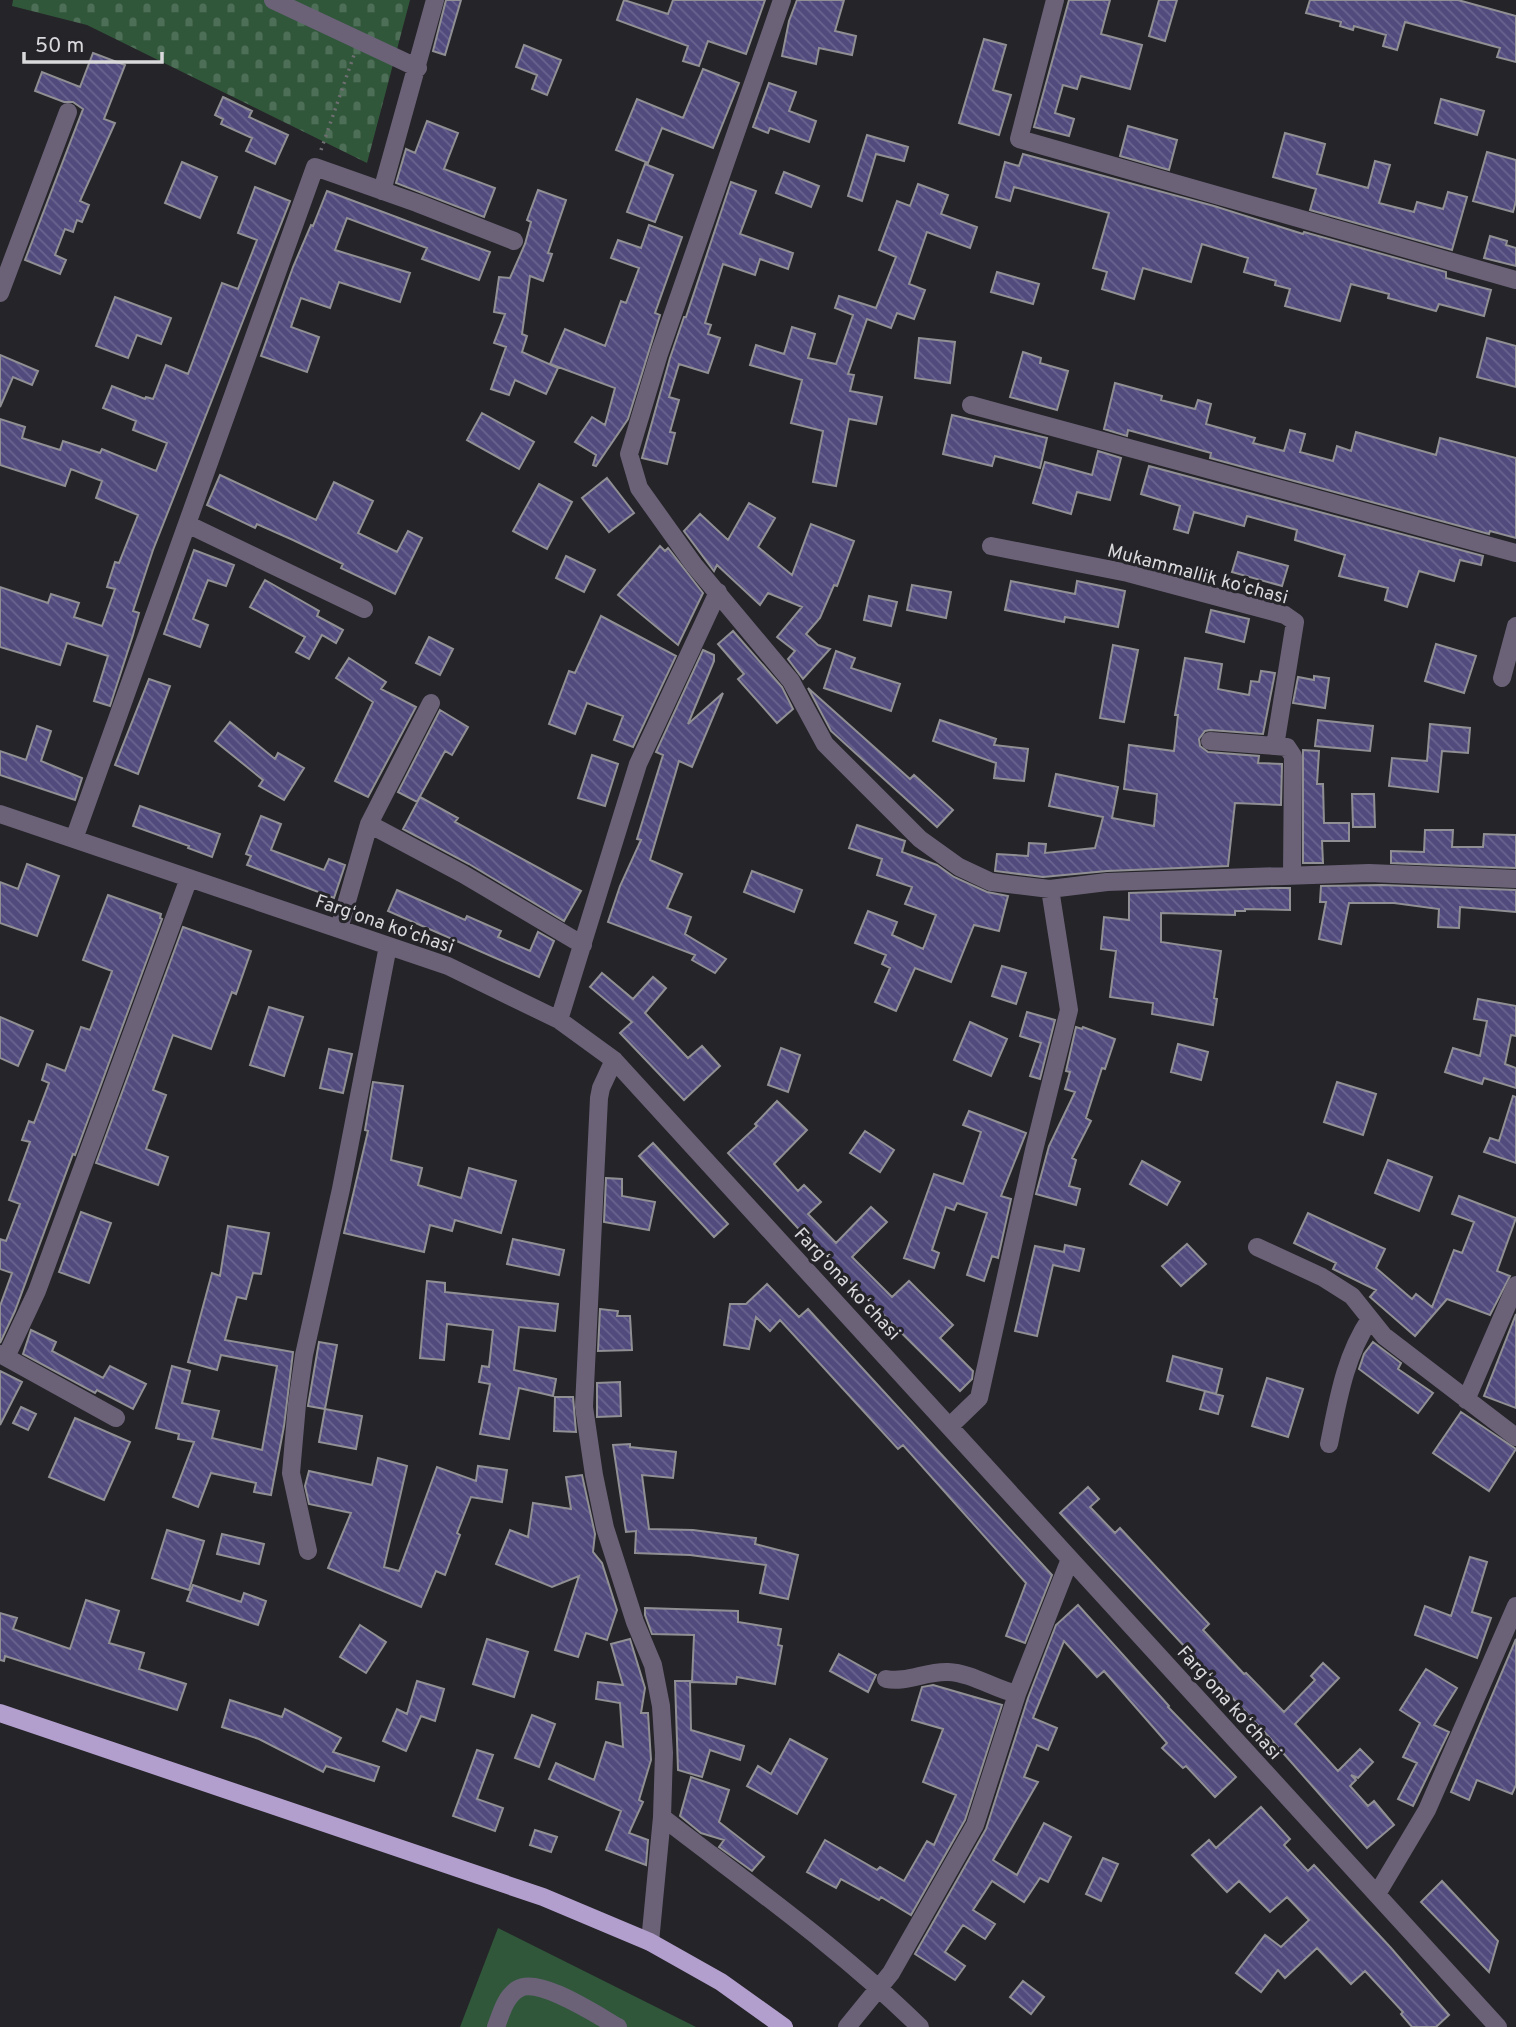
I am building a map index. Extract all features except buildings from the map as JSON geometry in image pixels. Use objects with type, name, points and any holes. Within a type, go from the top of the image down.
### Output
[{"type":"main road","points":[[0,1713],[543,1897],[650,1942],[720,1982],[784,2027]]},
{"type":"street","points":[[273,0],[418,68]]},
{"type":"street","points":[[382,191],[435,0]]},
{"type":"street","points":[[782,0],[659,354],[629,454],[639,488],[694,565],[790,681],[825,744],[920,839],[959,867],[991,882],[1050,889],[1107,883],[1369,873],[1516,879]]},
{"type":"street","points":[[1055,0],[1019,139],[1516,280]]},
{"type":"street","points":[[0,293],[68,112]]},
{"type":"street","points":[[74,839],[315,167],[514,241]]},
{"type":"street","points":[[971,405],[1516,553]]},
{"type":"street","points":[[187,524],[364,609]]},
{"type":"street","name":"Mukammallik koʻchasi","points":[[991,546],[1128,573],[1285,615],[1295,622],[1275,746]]},
{"type":"street","points":[[559,1020],[638,764],[718,592]]},
{"type":"street","points":[[1502,678],[1516,626]]},
{"type":"street","points":[[340,929],[369,824],[431,703]]},
{"type":"street","points":[[1210,741],[1287,747],[1293,756],[1292,875]]},
{"type":"street","name":"Fargʻona koʻchasi","points":[[0,814],[448,966],[559,1020],[614,1060],[1498,2027]]},
{"type":"street","points":[[369,824],[463,874],[583,945]]},
{"type":"street","points":[[116,1418],[3,1356],[37,1291],[189,878]]},
{"type":"street","points":[[950,1426],[979,1398],[1034,1150],[1069,1010],[1050,889]]},
{"type":"street","points":[[308,1551],[291,1473],[299,1392],[304,1355],[341,1189],[388,946]]},
{"type":"street","points":[[614,1060],[599,1098],[584,1406],[605,1528],[635,1622],[653,1665],[661,1706],[664,1754],[662,1817],[650,1942]]},
{"type":"street","points":[[1257,1247],[1321,1277],[1352,1296],[1384,1336],[1516,1437]]},
{"type":"street","points":[[1466,1400],[1516,1285]]},
{"type":"street","points":[[1328,1444],[1343,1378],[1356,1342],[1370,1319]]},
{"type":"street","points":[[847,2027],[891,1973],[975,1825],[1017,1694],[1070,1559]]},
{"type":"street","points":[[1377,1894],[1427,1810],[1516,1606]]},
{"type":"street","points":[[886,1679],[899,1681],[947,1672],[967,1675],[995,1689],[1017,1694]]},
{"type":"street","points":[[662,1817],[879,1987],[920,2027]]},
{"type":"street","points":[[496,2027],[510,1996],[519,1988],[530,1985],[551,1991],[618,2027]]},
{"type":"path","points":[[315,167],[358,46]]},
{"type":"green space","points":[[13,0],[410,0],[367,163],[87,25],[12,6]]},
{"type":"green space","points":[[498,1928],[696,2027],[460,2027]]}]
